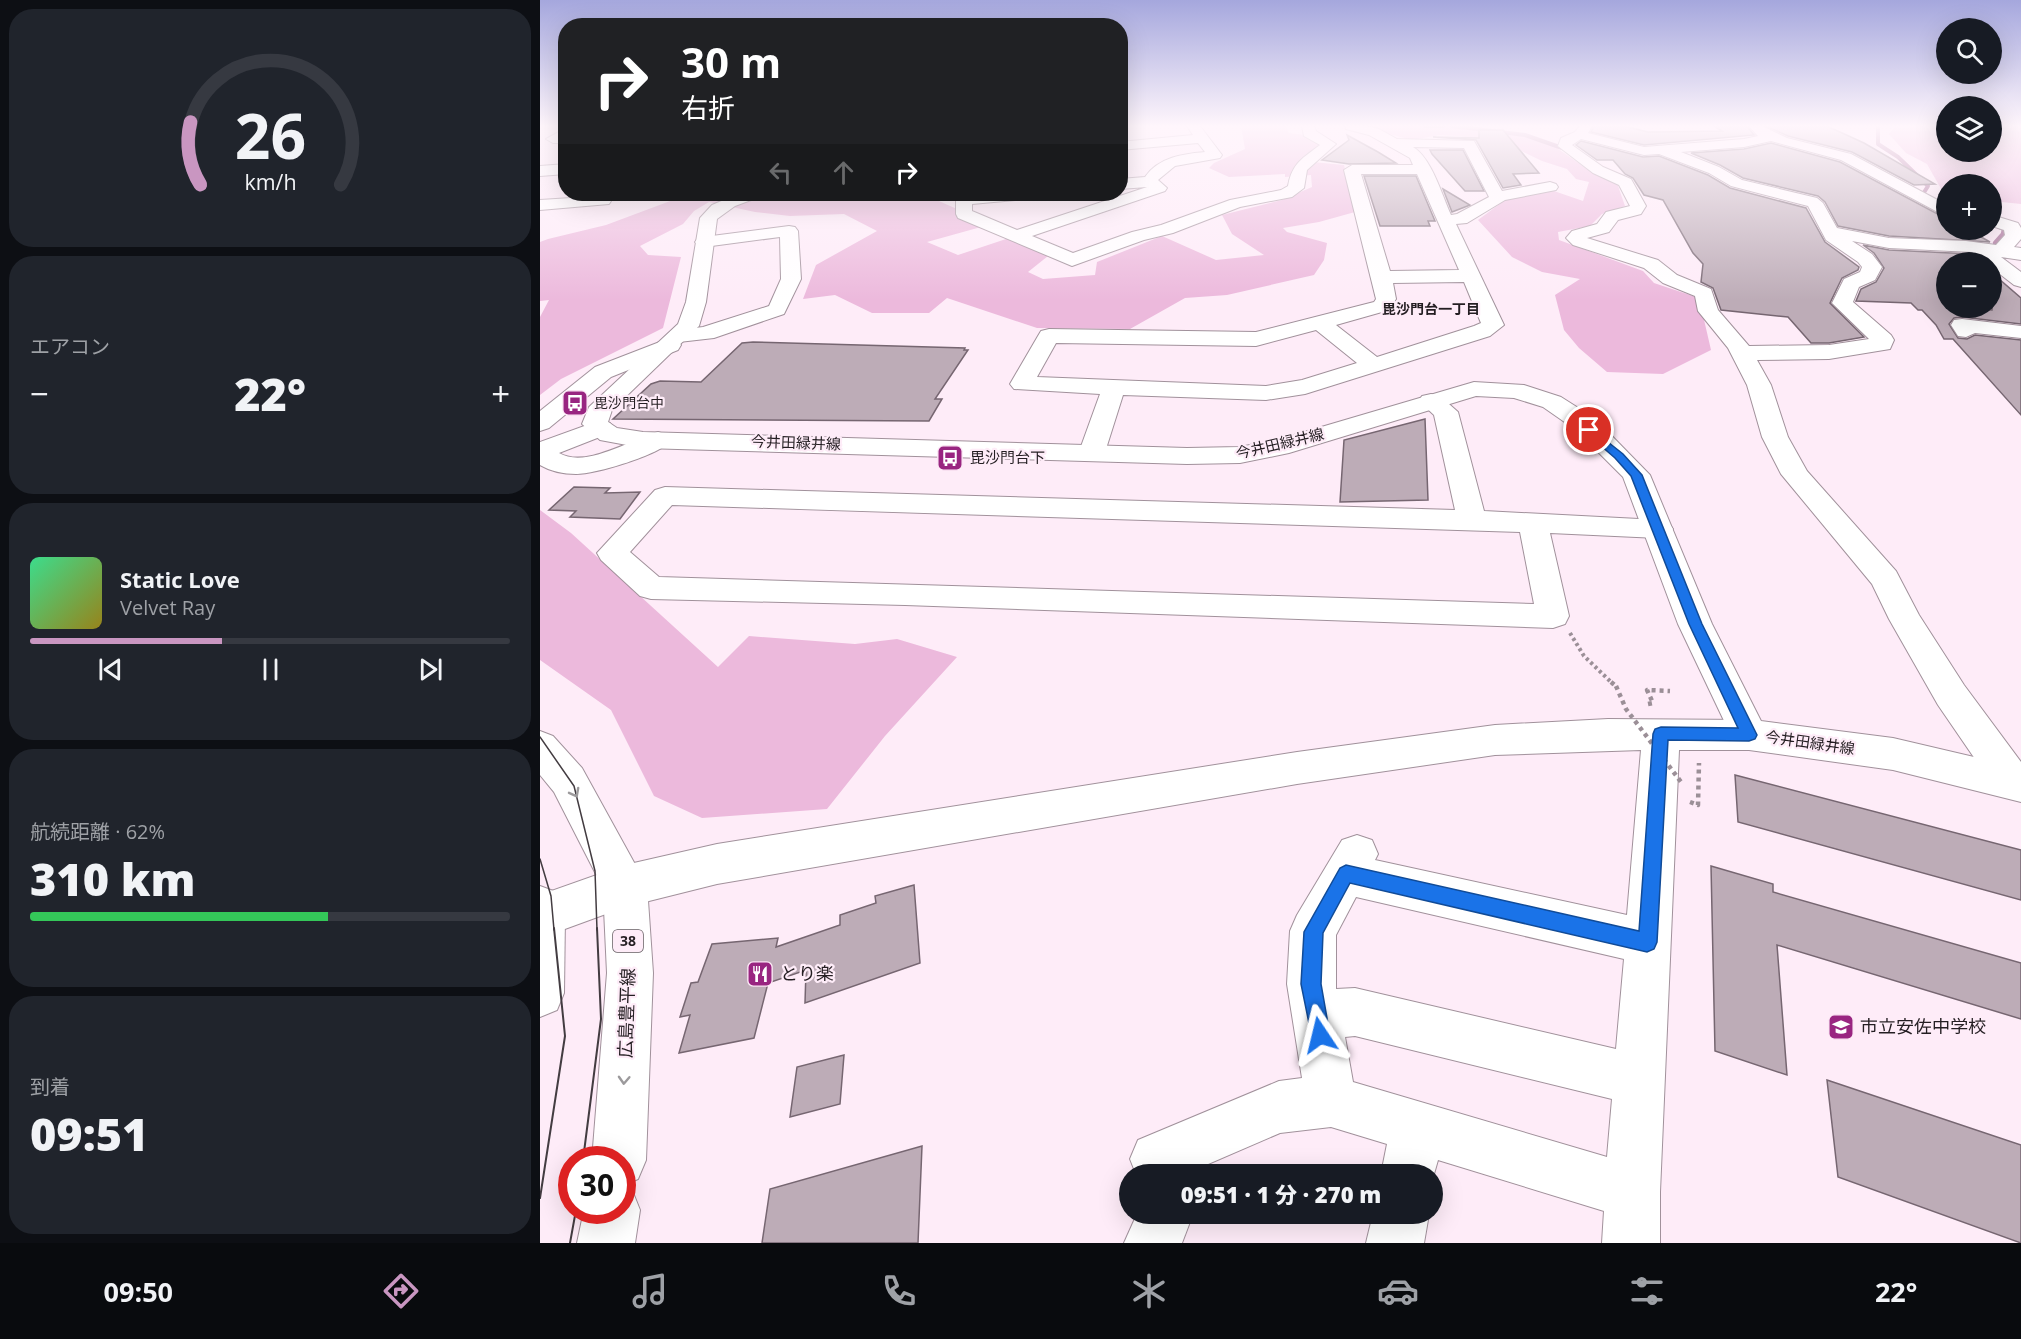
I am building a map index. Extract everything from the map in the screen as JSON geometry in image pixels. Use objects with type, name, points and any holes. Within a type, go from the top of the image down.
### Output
[{"type":"street","points":[[1128,198],[1159,188],[1154,184]]},
{"type":"street","points":[[964,201],[964,214],[1072,260],[1138,236],[1167,229],[1236,203],[1286,194],[1296,188],[1296,184]]},
{"type":"street","points":[[1356,184],[1382,277],[1386,299],[1382,306],[1256,339],[1048,336],[1022,384],[1266,393],[1305,387],[1482,331],[1493,325],[1431,184]]},
{"type":"street","points":[[1490,184],[1497,197]]},
{"type":"street","points":[[1626,184],[1638,206],[1635,210],[1612,216],[1603,228],[1578,235],[1575,238],[1651,264],[1670,279],[1704,293],[1708,311],[1738,346],[1758,385],[1775,436],[1795,474],[1885,579],[1905,619],[1951,695],[2017,784]]},
{"type":"street","points":[[1741,184],[1815,203],[1832,237],[1865,258],[1872,267],[1868,276],[1851,283],[1842,303],[1883,340],[1882,344],[1829,352],[1741,353]]},
{"type":"street","points":[[1896,184],[1936,206]]},
{"type":"street","points":[[1448,220],[1461,219],[1497,197],[1550,187]]},
{"type":"street","points":[[540,194],[558,193]]},
{"type":"street","points":[[601,428],[595,424],[601,407],[610,396],[688,326],[696,302],[709,218],[714,211],[733,201]]},
{"type":"street","points":[[1016,236],[1120,201]]},
{"type":"street","points":[[540,206],[602,202]]},
{"type":"street","points":[[2002,224],[2012,227],[2014,236],[2004,247],[2015,253]]},
{"type":"street","points":[[540,423],[603,372],[674,340],[706,333],[777,309],[791,279],[789,231],[704,242]]},
{"type":"street","points":[[1830,231],[1889,243],[1966,246],[2015,253]]},
{"type":"street","points":[[1973,240],[1979,249],[2021,281]]},
{"type":"street","points":[[1382,277],[1472,276]]},
{"type":"street","points":[[1319,322],[1373,366]]},
{"type":"street","points":[[1966,332],[1962,325],[2021,332]]},
{"type":"street","points":[[1092,452],[1114,387]]},
{"type":"street","name":"今井田緑井線","points":[[601,428],[609,435],[658,440],[1240,455],[1289,445],[1474,389],[1499,389],[1523,393],[1552,402],[1574,417],[1619,456],[1636,475],[1695,624],[1749,735],[1893,754],[2017,784]]},
{"type":"street","points":[[1431,401],[1446,412],[1472,520]]},
{"type":"street","points":[[601,428],[541,451],[555,463],[577,466],[603,462],[658,440]]},
{"type":"street","points":[[1533,524],[1553,616],[905,594],[651,588],[612,553],[665,496],[1472,520],[1658,529]]},
{"type":"street","points":[[1631,1243],[1647,942],[1647,709]]},
{"type":"street","points":[[540,993],[541,911],[625,886],[717,864],[1297,768],[1495,740],[1608,734],[1647,709],[1749,735]]},
{"type":"street","name":"広島豊平線","points":[[540,747],[568,780],[625,886],[630,973],[620,1146]]},
{"type":"street","points":[[1331,1101],[1311,984],[1313,932],[1352,863],[1647,942]]},
{"type":"street","points":[[1317,1014],[1355,1012],[1638,1080]]},
{"type":"street","points":[[1172,1161],[1279,1107],[1331,1101],[1412,1151],[1632,1192]]},
{"type":"street","points":[[606,1243],[609,1224]]},
{"type":"street","points":[[1153,1243],[1161,1224]]},
{"type":"street","points":[[1395,1243],[1399,1224]]},
{"type":"path","points":[[1553,616],[1567,628],[1577,649],[1616,686],[1647,709],[1681,782]]},
{"type":"path","points":[[1698,805],[1699,758]]},
{"type":"shaded area","points":[[1312,184],[1348,184],[1355,212],[1319,222],[1283,228],[1287,232],[1327,243],[1324,260],[1314,275],[1227,295],[1185,298],[1130,329],[1037,328],[947,298],[929,313],[872,313],[835,295],[803,299],[816,265],[877,231],[844,214],[790,216],[755,212],[709,202],[694,211],[683,224],[640,246],[648,255],[681,257],[663,328],[561,379],[540,395],[540,317],[549,300],[540,301],[540,242],[606,225],[670,201],[939,201],[957,209],[981,227],[927,242],[958,255],[1009,238],[1048,256],[1028,272],[1043,279],[1095,275],[1097,262],[1162,236],[1216,260],[1264,255],[1232,234],[1222,215],[1282,200],[1312,187]]},
{"type":"shaded area","points":[[1588,184],[1617,184],[1625,206],[1602,214],[1590,226],[1558,232],[1559,240],[1643,271],[1654,283],[1699,298],[1711,350],[1663,374],[1607,372],[1579,348],[1564,330],[1555,295],[1580,279],[1542,272],[1512,257],[1478,220],[1505,200],[1554,191],[1583,201]]},
{"type":"shaded area","points":[[2002,184],[2021,184],[2021,204],[2002,202]]},
{"type":"shaded area","points":[[540,510],[571,533],[718,667],[749,636],[855,644],[897,639],[957,657],[885,736],[827,809],[702,818],[654,796],[611,710],[540,660]]},
{"type":"building","points":[[1367,184],[1419,184],[1435,221],[1428,221],[1430,226],[1380,226]]},
{"type":"building","points":[[1459,184],[1480,184],[1484,191],[1465,191]]},
{"type":"building","points":[[1501,184],[1521,185],[1503,188]]},
{"type":"building","points":[[1637,184],[1723,184],[1730,188],[1806,208],[1825,242],[1859,267],[1858,270],[1842,278],[1830,303],[1864,337],[1829,343],[1811,343],[1788,317],[1721,310],[1713,288],[1701,282],[1703,264],[1693,253],[1663,200],[1644,195]]},
{"type":"building","points":[[1768,184],[1881,184],[1936,213],[1936,239],[1889,236],[1838,226],[1825,202],[1818,196]]},
{"type":"building","points":[[1443,189],[1470,205],[1452,212]]},
{"type":"building","points":[[1956,240],[1986,240],[1990,242]]},
{"type":"building","points":[[1863,245],[1889,250],[1936,252],[1936,318],[1954,318],[1949,324],[1958,338],[1967,339],[1975,335],[2021,340],[2021,415],[1953,339],[1944,339],[1936,325],[1922,310],[1918,310],[1911,303],[1856,301],[1861,289],[1876,282],[1884,268],[1874,253]]},
{"type":"building","points":[[2002,282],[2021,298],[2021,324],[1970,318],[2002,318]]},
{"type":"building","points":[[742,343],[965,348],[964,350],[968,350],[935,399],[942,399],[929,421],[613,419],[651,384],[660,381],[701,382]]},
{"type":"building","points":[[1425,419],[1428,500],[1340,502],[1344,440]]},
{"type":"building","points":[[574,487],[610,488],[605,493],[640,492],[620,519],[570,517],[576,511],[549,510]]},
{"type":"building","points":[[1735,775],[2021,850],[2021,900],[1738,822]]},
{"type":"building","points":[[1711,866],[1773,884],[1773,892],[2021,963],[2021,1019],[1777,945],[1787,1075],[1715,1051]]},
{"type":"building","points":[[914,885],[920,963],[805,1003],[806,970],[768,983],[754,1038],[679,1053],[690,1015],[680,1017],[691,983],[698,982],[712,944],[778,938],[776,947],[840,925],[840,915],[876,903],[875,896]]},
{"type":"building","points":[[844,1055],[840,1104],[790,1117],[797,1067]]},
{"type":"building","points":[[1827,1080],[2021,1145],[2021,1243],[1838,1177]]},
{"type":"building","points":[[922,1146],[918,1243],[762,1243],[770,1189]]},
{"type":"waterway","points":[[1923,194],[1928,186],[1926,184]]},
{"type":"waterway","points":[[2002,228],[2004,229],[2002,235]]},
{"type":"waterway","points":[[1998,240],[1995,243],[2004,252]]},
{"type":"tram line","points":[[540,737],[574,786],[595,871],[597,930]]},
{"type":"tram line","points":[[540,859],[551,896],[554,930]]},
{"type":"tram line","points":[[540,1198],[565,1036],[554,928]]},
{"type":"tram line","points":[[585,1146],[601,1019],[597,928]]},
{"type":"tram line","points":[[570,1243],[573,1224]]},
{"type":"place","name":"毘沙門台中","points":[[575,403]]},
{"type":"place","name":"毘沙門台下","points":[[950,458]]},
{"type":"place","name":"とり楽","points":[[760,974]]},
{"type":"place","name":"市立安佐中学校","points":[[1841,1027]]},
{"type":"district","name":"毘沙門台一丁目","points":[[1431,309]]},
{"type":"route","points":[[1320,1035],[1311,984],[1313,932],[1346,874],[1647,942],[1661,734],[1749,735],[1695,624],[1636,475],[1619,456],[1589,430]]}]
